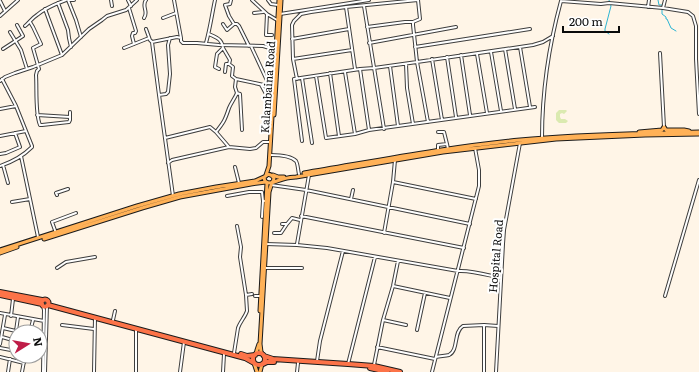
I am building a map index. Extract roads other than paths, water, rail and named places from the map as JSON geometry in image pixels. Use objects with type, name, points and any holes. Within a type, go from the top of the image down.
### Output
[{"type":"highway","points":[[0,293],[14,298],[45,304],[224,352],[245,358],[259,366],[270,362],[298,363],[389,372]]},
{"type":"highway","points":[[0,293],[112,320],[248,356],[259,353],[273,359],[374,366],[400,372]]},
{"type":"highway","points":[[254,363],[253,358],[255,355]]},
{"type":"highway","points":[[263,356],[265,360],[263,364]]},
{"type":"main road","name":"Kalambaina Road","points":[[266,175],[269,166],[272,87],[276,50],[278,5],[280,0]]},
{"type":"main road","name":"Kalambaina Road","points":[[272,175],[270,170],[280,0]]},
{"type":"main road","points":[[631,134],[643,131],[660,131],[663,130],[664,127],[666,130],[684,130],[699,133]]},
{"type":"main road","points":[[0,251],[173,196],[208,188],[255,181],[268,174],[278,178],[438,150],[520,140],[573,136],[699,133]]},
{"type":"main road","points":[[0,251],[180,197],[251,184],[267,182],[272,183],[283,179],[476,148],[572,138],[699,133]]},
{"type":"main road","points":[[255,355],[258,347],[267,182],[265,180],[266,175]]},
{"type":"main road","points":[[263,356],[260,344],[269,192],[274,179],[272,175]]},
{"type":"main road","points":[[254,363],[258,372]]},
{"type":"main road","points":[[258,372],[263,364]]},
{"type":"street","points":[[0,16],[18,0]]},
{"type":"street","points":[[25,26],[36,15],[45,9],[67,0],[74,0]]},
{"type":"street","points":[[67,0],[82,37]]},
{"type":"street","points":[[111,0],[112,6]]},
{"type":"street","points":[[128,0],[136,31],[132,36],[134,44]]},
{"type":"street","points":[[0,166],[21,156],[32,148],[16,106],[1,80],[10,75],[62,55],[107,16],[126,10],[137,0]]},
{"type":"street","points":[[144,18],[146,16],[146,11],[144,2],[146,0]]},
{"type":"street","points":[[174,0],[181,41],[183,43],[206,43],[223,47],[263,46],[276,50]]},
{"type":"street","points":[[206,43],[216,0]]},
{"type":"street","points":[[231,0],[230,4],[225,5],[229,16],[234,24],[239,26],[272,87]]},
{"type":"street","points":[[252,0],[264,12],[277,20]]},
{"type":"street","points":[[268,0],[271,4],[278,5]]},
{"type":"street","points":[[280,14],[354,1],[369,0]]},
{"type":"street","points":[[297,79],[293,59],[292,25],[301,14],[346,7],[418,0],[420,19],[413,22],[367,28]]},
{"type":"street","points":[[542,138],[546,82],[556,17],[561,0],[584,1],[596,4],[609,3],[664,8],[690,13],[693,16],[696,26],[699,114]]},
{"type":"street","points":[[648,7],[649,0]]},
{"type":"street","points":[[664,8],[665,0]]},
{"type":"street","points":[[0,1],[5,11]]},
{"type":"street","points":[[58,3],[68,30],[71,47]]},
{"type":"street","points":[[364,6],[384,129]]},
{"type":"street","points":[[346,7],[355,70]]},
{"type":"street","points":[[45,9],[62,55]]},
{"type":"street","points":[[254,13],[264,12]]},
{"type":"street","points":[[162,18],[176,13]]},
{"type":"street","points":[[267,14],[266,35],[272,35]]},
{"type":"street","points":[[30,22],[40,44],[33,48],[39,69],[36,75],[37,115],[40,124],[69,122],[70,112]]},
{"type":"street","points":[[413,22],[428,122]]},
{"type":"street","points":[[223,24],[227,30],[234,24]]},
{"type":"street","points":[[3,48],[23,36],[17,25]]},
{"type":"street","points":[[370,43],[456,27]]},
{"type":"street","points":[[146,29],[152,42],[173,196]]},
{"type":"street","points":[[292,39],[349,29]]},
{"type":"street","points":[[416,47],[530,29]]},
{"type":"street","points":[[10,32],[21,50],[27,69]]},
{"type":"street","points":[[209,34],[220,40],[230,60],[229,64],[233,67],[232,76],[236,79],[272,87]]},
{"type":"street","points":[[302,141],[294,79],[534,45],[553,36]]},
{"type":"street","points":[[152,42],[168,40],[176,37],[181,38]]},
{"type":"street","points":[[124,48],[149,38]]},
{"type":"street","points":[[159,95],[166,94],[168,92],[170,74],[168,40]]},
{"type":"street","points":[[219,69],[215,67],[217,54],[223,47]]},
{"type":"street","points":[[520,47],[530,107]]},
{"type":"street","points":[[505,49],[515,109]]},
{"type":"street","points":[[293,59],[352,50]]},
{"type":"street","points":[[490,52],[501,111]]},
{"type":"street","points":[[660,52],[664,127]]},
{"type":"street","points":[[477,54],[486,113]]},
{"type":"street","points":[[461,55],[470,116]]},
{"type":"street","points":[[447,57],[456,118]]},
{"type":"street","points":[[432,59],[442,120]]},
{"type":"street","points":[[225,72],[226,64],[229,64]]},
{"type":"street","points":[[406,64],[407,88],[413,124]]},
{"type":"street","points":[[390,66],[398,127]]},
{"type":"street","points":[[360,69],[369,130]]},
{"type":"street","points":[[345,72],[355,134]]},
{"type":"street","points":[[330,74],[340,136]]},
{"type":"street","points":[[316,76],[326,138],[355,134],[369,130],[535,107]]},
{"type":"street","points":[[302,78],[312,144]]},
{"type":"street","points":[[236,79],[235,87],[237,93],[240,94],[242,130]]},
{"type":"street","points":[[261,85],[264,93],[272,102]]},
{"type":"street","points":[[216,132],[224,122],[229,107],[237,93]]},
{"type":"street","points":[[0,109],[16,106]]},
{"type":"street","points":[[37,115],[70,117]]},
{"type":"street","points":[[165,138],[209,127],[212,128],[229,147]]},
{"type":"street","points":[[0,136],[26,131]]},
{"type":"street","points":[[438,132],[444,132],[448,149]]},
{"type":"street","points":[[0,154],[20,147],[15,133]]},
{"type":"street","points":[[168,163],[172,160],[229,147],[250,149],[256,148],[263,142],[270,142]]},
{"type":"street","name":"Hospital Road","points":[[496,372],[504,230],[520,143]]},
{"type":"street","points":[[438,150],[438,145],[447,144]]},
{"type":"street","points":[[432,372],[480,181],[476,148]]},
{"type":"street","points":[[271,155],[284,155],[295,160],[298,174]]},
{"type":"street","points":[[21,156],[39,238]]},
{"type":"street","points":[[167,159],[172,160]]},
{"type":"street","points":[[384,233],[393,182],[395,160]]},
{"type":"street","points":[[3,164],[8,183]]},
{"type":"street","points":[[235,167],[239,183]]},
{"type":"street","points":[[297,245],[300,220],[309,175]]},
{"type":"street","points":[[665,296],[699,180]]},
{"type":"street","points":[[393,182],[476,199]]},
{"type":"street","points":[[272,183],[470,224]]},
{"type":"street","points":[[57,194],[56,193],[68,189]]},
{"type":"street","points":[[351,199],[353,190]]},
{"type":"street","points":[[227,196],[249,192],[262,192],[265,201],[262,217]]},
{"type":"street","points":[[694,196],[699,197]]},
{"type":"street","points":[[12,202],[30,198]]},
{"type":"street","points":[[56,233],[52,222],[76,213]]},
{"type":"street","points":[[301,216],[464,248]]},
{"type":"street","points":[[274,233],[281,233],[292,218],[300,220]]},
{"type":"street","points":[[282,224],[287,224]]},
{"type":"street","points":[[234,353],[239,324],[247,312],[240,257],[241,247],[237,226]]},
{"type":"street","points":[[266,244],[297,245],[343,251],[501,278]]},
{"type":"street","points":[[317,362],[320,341],[343,251]]},
{"type":"street","points":[[348,364],[375,257]]},
{"type":"street","points":[[57,268],[66,262],[95,258]]},
{"type":"street","points":[[374,366],[383,320],[393,286],[398,261]]},
{"type":"street","points":[[265,268],[302,268]]},
{"type":"street","points":[[393,286],[450,298]]},
{"type":"street","points":[[417,330],[425,293]]},
{"type":"street","points":[[246,295],[252,294]]},
{"type":"street","points":[[255,296],[261,296]]},
{"type":"street","points":[[11,316],[14,298]]},
{"type":"street","points":[[44,372],[45,304]]},
{"type":"street","points":[[44,372],[45,304]]},
{"type":"street","points":[[112,320],[115,311]]},
{"type":"street","points":[[0,313],[44,322]]},
{"type":"street","points":[[0,344],[5,315]]},
{"type":"street","points":[[17,324],[18,317]]},
{"type":"street","points":[[94,372],[95,318]]},
{"type":"street","points":[[32,324],[33,320]]},
{"type":"street","points":[[383,320],[406,325]]},
{"type":"street","points":[[62,325],[94,329]]},
{"type":"street","points":[[484,325],[484,372]]},
{"type":"street","points":[[377,347],[436,358],[453,352],[458,331],[463,326],[498,326]]},
{"type":"street","points":[[3,328],[8,329]]},
{"type":"street","points":[[136,329],[136,372]]},
{"type":"street","points":[[1,337],[8,339]]},
{"type":"street","points":[[180,372],[184,342]]},
{"type":"street","points":[[223,372],[224,352]]},
{"type":"street","points":[[298,363],[298,372]]},
{"type":"waterway","points":[[609,0],[611,6],[605,29],[605,31],[609,34]]},
{"type":"waterway","points":[[658,0],[659,5],[663,5]]},
{"type":"waterway","points":[[662,9],[662,14],[666,17],[671,28],[676,31]]}]
